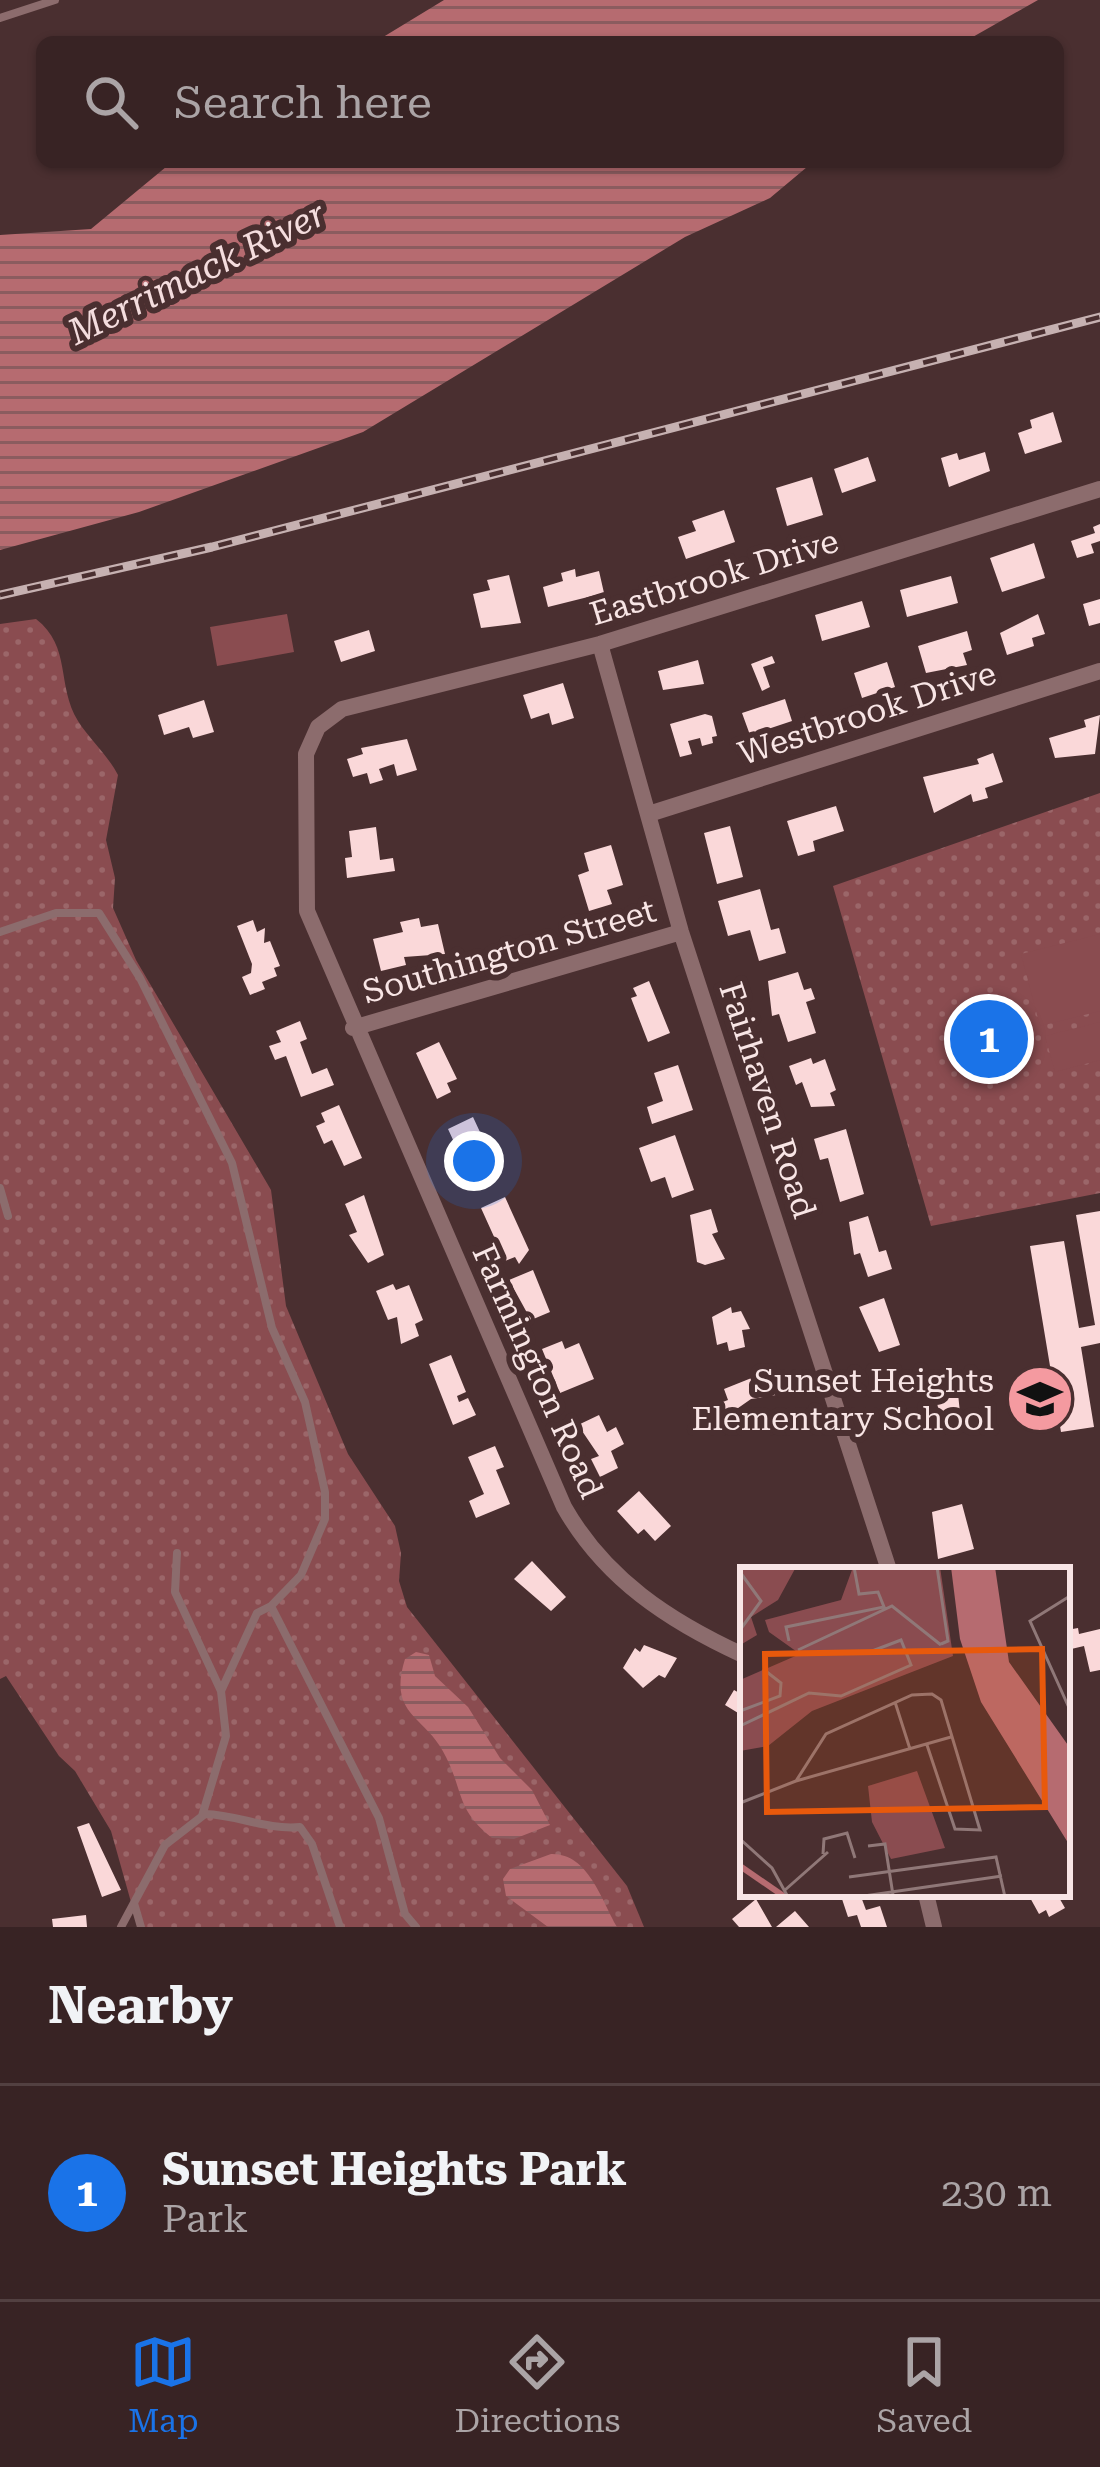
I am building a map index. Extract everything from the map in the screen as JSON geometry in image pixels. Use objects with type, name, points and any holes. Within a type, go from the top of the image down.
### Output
[{"type":"street","name":"Eastbrook Drive","points":[[342,709],[600,644],[1100,489]]},
{"type":"street","name":"Fairhaven Road","points":[[600,644],[652,813],[681,932],[888,1567]]},
{"type":"street","name":"Westbrook Drive","points":[[652,813],[1100,671]]},
{"type":"street","name":"Farmington Road","points":[[342,709],[318,727],[306,754],[303,878],[307,911],[353,1028],[582,1538],[632,1590],[740,1653]]},
{"type":"street","name":"Southington Street","points":[[353,1028],[681,932]]},
{"type":"street","points":[[927,1897],[934,1927]]},
{"type":"lane","points":[[0,18],[55,0]]},
{"type":"lane","points":[[0,932],[56,913],[98,913],[140,978],[232,1163],[260,1284],[305,1402],[325,1492],[325,1520],[315,1550],[272,1606],[257,1612],[220,1691]]},
{"type":"lane","points":[[0,1188],[8,1216]]},
{"type":"lane","points":[[121,1927],[165,1846],[202,1816],[226,1736],[220,1691],[175,1592],[177,1553]]},
{"type":"lane","points":[[272,1606],[379,1818],[405,1914],[416,1927]]},
{"type":"lane","points":[[202,1816],[231,1815],[265,1829],[300,1827],[312,1844],[340,1927]]},
{"type":"lane","points":[[133,1902],[141,1927]]},
{"type":"shaded area","points":[[287,614],[294,652],[217,666],[210,627]]},
{"type":"shaded area","points":[[36,619],[55,642],[78,721],[118,775],[106,840],[115,878],[113,908],[136,960],[271,1190],[286,1306],[348,1454],[395,1526],[401,1553],[399,1581],[407,1607],[627,1886],[644,1927],[138,1927],[111,1831],[75,1771],[59,1756],[6,1676],[0,1679],[0,624]]},
{"type":"shaded area","points":[[1100,793],[1100,1193],[931,1226],[833,886]]},
{"type":"shaded area","points":[[1100,934],[1100,1011],[1040,1026],[1021,954]]},
{"type":"shaded area","points":[[1100,1022],[1100,1060],[1055,1072],[1045,1036]]},
{"type":"water","points":[[444,0],[1038,0],[975,36],[385,36]]},
{"type":"water","name":"Merrimack River","points":[[165,168],[806,168],[770,198],[685,237],[363,432],[139,512],[0,550],[0,235],[91,229]]},
{"type":"water","points":[[416,1652],[429,1655],[435,1676],[468,1707],[500,1758],[532,1790],[550,1825],[514,1839],[492,1838],[472,1818],[446,1757],[401,1693],[405,1659]]},
{"type":"water","points":[[551,1854],[584,1869],[617,1927],[548,1927],[506,1896],[503,1879],[510,1869]]},
{"type":"building","points":[[1053,412],[1062,442],[1025,454],[1018,433],[1032,428],[1030,420]]},
{"type":"building","points":[[985,452],[990,471],[949,487],[941,458],[957,453],[959,460]]},
{"type":"building","points":[[868,457],[876,481],[842,493],[834,469]]},
{"type":"building","points":[[812,477],[823,515],[787,526],[776,488]]},
{"type":"building","points":[[724,510],[735,542],[686,559],[678,537],[696,531],[692,521]]},
{"type":"building","points":[[1100,524],[1100,541],[1091,544],[1094,553],[1077,558],[1071,541],[1095,533],[1093,527]]},
{"type":"building","points":[[1034,543],[1045,578],[1002,592],[990,558]]},
{"type":"building","points":[[575,569],[576,577],[599,571],[604,593],[548,607],[543,587],[563,581],[561,573]]},
{"type":"building","points":[[509,575],[521,623],[481,628],[473,594],[490,590],[487,580]]},
{"type":"building","points":[[951,576],[958,603],[907,617],[900,590]]},
{"type":"building","points":[[1100,599],[1100,623],[1089,626],[1083,604]]},
{"type":"building","points":[[862,601],[870,627],[822,641],[815,615]]},
{"type":"building","points":[[1038,614],[1045,634],[1032,638],[1034,646],[1007,655],[1000,633]]},
{"type":"building","points":[[369,630],[375,651],[341,662],[334,641]]},
{"type":"building","points":[[967,631],[972,650],[963,653],[967,665],[926,673],[918,646]]},
{"type":"building","points":[[772,656],[775,663],[763,667],[770,687],[762,691],[751,664]]},
{"type":"building","points":[[698,660],[704,684],[663,690],[658,671]]},
{"type":"building","points":[[887,662],[895,687],[862,698],[854,673]]},
{"type":"building","points":[[563,683],[574,718],[552,725],[549,713],[531,719],[523,695]]},
{"type":"building","points":[[785,699],[792,721],[750,735],[742,713]]},
{"type":"building","points":[[204,700],[214,732],[193,738],[189,727],[164,735],[158,715]]},
{"type":"building","points":[[1100,715],[1095,754],[1055,758],[1049,738],[1086,727],[1084,720]]},
{"type":"building","points":[[712,716],[717,736],[712,737],[713,743],[702,746],[700,738],[688,741],[692,754],[680,757],[670,724]]},
{"type":"building","points":[[407,739],[417,770],[397,776],[394,764],[379,769],[383,780],[370,784],[367,773],[353,777],[347,759],[363,754],[361,748]]},
{"type":"building","points":[[993,753],[1003,782],[985,788],[988,798],[973,802],[971,794],[934,813],[923,777],[979,764],[977,759]]},
{"type":"building","points":[[836,806],[844,831],[813,841],[815,851],[798,856],[787,821]]},
{"type":"building","points":[[730,826],[743,877],[717,884],[704,833]]},
{"type":"building","points":[[376,827],[380,860],[393,858],[395,871],[347,878],[345,858],[352,857],[349,831]]},
{"type":"building","points":[[611,845],[623,885],[607,890],[612,904],[589,911],[578,875],[589,871],[584,853]]},
{"type":"building","points":[[760,889],[771,930],[779,928],[786,953],[759,961],[750,930],[728,936],[718,901]]},
{"type":"building","points":[[419,918],[421,927],[438,924],[445,954],[404,957],[406,965],[381,971],[373,939],[403,932],[400,922]]},
{"type":"building","points":[[253,920],[257,932],[265,928],[264,943],[270,941],[280,966],[274,968],[277,976],[262,982],[265,989],[250,995],[242,977],[251,973],[252,964],[237,926]]},
{"type":"building","points":[[798,972],[804,990],[811,988],[815,999],[806,1002],[816,1033],[788,1042],[779,1014],[772,1016],[768,981]]},
{"type":"building","points":[[649,981],[670,1033],[648,1042],[631,998],[637,996],[633,988]]},
{"type":"building","points":[[300,1021],[307,1039],[300,1042],[312,1074],[327,1068],[334,1085],[301,1097],[286,1056],[275,1060],[269,1046],[281,1042],[276,1031]]},
{"type":"building","points":[[439,1042],[457,1079],[447,1083],[451,1092],[437,1099],[416,1053]]},
{"type":"building","points":[[811,1058],[813,1064],[825,1059],[836,1090],[830,1093],[835,1106],[811,1107],[802,1082],[796,1085],[789,1066]]},
{"type":"building","points":[[678,1065],[693,1110],[652,1124],[647,1107],[663,1101],[654,1073]]},
{"type":"building","points":[[339,1105],[362,1158],[344,1166],[332,1140],[324,1144],[316,1126],[325,1122],[321,1113]]},
{"type":"building","points":[[473,1117],[499,1173],[474,1185],[448,1129]]},
{"type":"building","points":[[846,1129],[864,1194],[840,1202],[828,1158],[820,1160],[814,1139]]},
{"type":"building","points":[[675,1135],[694,1190],[672,1198],[665,1177],[651,1182],[639,1148]]},
{"type":"building","points":[[364,1195],[384,1255],[368,1263],[349,1235],[357,1232],[345,1204]]},
{"type":"building","points":[[505,1197],[529,1250],[519,1264],[515,1257],[505,1261],[481,1208]]},
{"type":"building","points":[[711,1209],[718,1232],[712,1234],[725,1259],[705,1265],[697,1262],[690,1215]]},
{"type":"building","points":[[1100,1211],[1100,1343],[1081,1347],[1094,1427],[1061,1432],[1030,1246],[1064,1241],[1079,1328],[1095,1325],[1076,1215]]},
{"type":"building","points":[[868,1216],[879,1252],[886,1250],[892,1269],[868,1277],[860,1253],[854,1255],[849,1222]]},
{"type":"building","points":[[533,1270],[550,1312],[531,1320],[509,1280]]},
{"type":"building","points":[[393,1284],[396,1290],[409,1285],[423,1320],[415,1324],[419,1336],[401,1344],[397,1317],[388,1320],[376,1291]]},
{"type":"building","points":[[884,1298],[900,1345],[879,1352],[859,1307]]},
{"type":"building","points":[[731,1307],[732,1313],[741,1311],[750,1329],[742,1330],[745,1347],[729,1351],[727,1342],[717,1345],[712,1317]]},
{"type":"building","points":[[562,1341],[565,1349],[579,1343],[594,1379],[560,1393],[542,1349]]},
{"type":"building","points":[[451,1355],[466,1392],[457,1396],[459,1402],[468,1398],[476,1415],[453,1425],[429,1364]]},
{"type":"building","points":[[956,1374],[960,1413],[940,1417],[932,1379]]},
{"type":"building","points":[[754,1377],[756,1383],[770,1378],[776,1395],[751,1399],[721,1420],[715,1405],[728,1400],[724,1389]]},
{"type":"building","points":[[599,1415],[607,1432],[616,1427],[624,1444],[611,1451],[618,1468],[600,1477],[591,1459],[599,1456],[578,1425]]},
{"type":"building","points":[[495,1446],[504,1467],[496,1470],[510,1504],[476,1518],[469,1501],[484,1494],[468,1457]]},
{"type":"building","points":[[639,1491],[671,1526],[655,1541],[644,1529],[638,1534],[617,1511]]},
{"type":"building","points":[[962,1504],[974,1549],[938,1559],[932,1512]]},
{"type":"building","points":[[532,1561],[566,1597],[551,1611],[514,1579]]},
{"type":"building","points":[[1078,1628],[1079,1634],[1100,1629],[1100,1670],[1090,1672],[1084,1646],[1070,1649],[1070,1629]]},
{"type":"building","points":[[644,1645],[677,1658],[665,1678],[659,1675],[643,1688],[623,1668],[635,1648],[640,1652]]},
{"type":"building","points":[[734,1690],[740,1693],[740,1714],[725,1705]]},
{"type":"building","points":[[89,1823],[121,1890],[102,1897],[77,1827]]},
{"type":"building","points":[[861,1897],[866,1910],[880,1906],[887,1927],[861,1927],[857,1915],[848,1917],[842,1899]]},
{"type":"building","points":[[1030,1897],[1059,1897],[1065,1908],[1049,1917],[1046,1910],[1039,1914]]},
{"type":"building","points":[[756,1899],[772,1927],[739,1927],[732,1919]]},
{"type":"building","points":[[795,1911],[809,1927],[776,1927]]},
{"type":"building","points":[[86,1915],[87,1927],[53,1927],[52,1919]]},
{"type":"railway","points":[[0,595],[212,547],[1100,317]]},
{"type":"place","name":"Sunset Heights Park","points":[[989,1039]]},
{"type":"place","name":"Sunset Heights Elementary School","points":[[1040,1399]]}]
